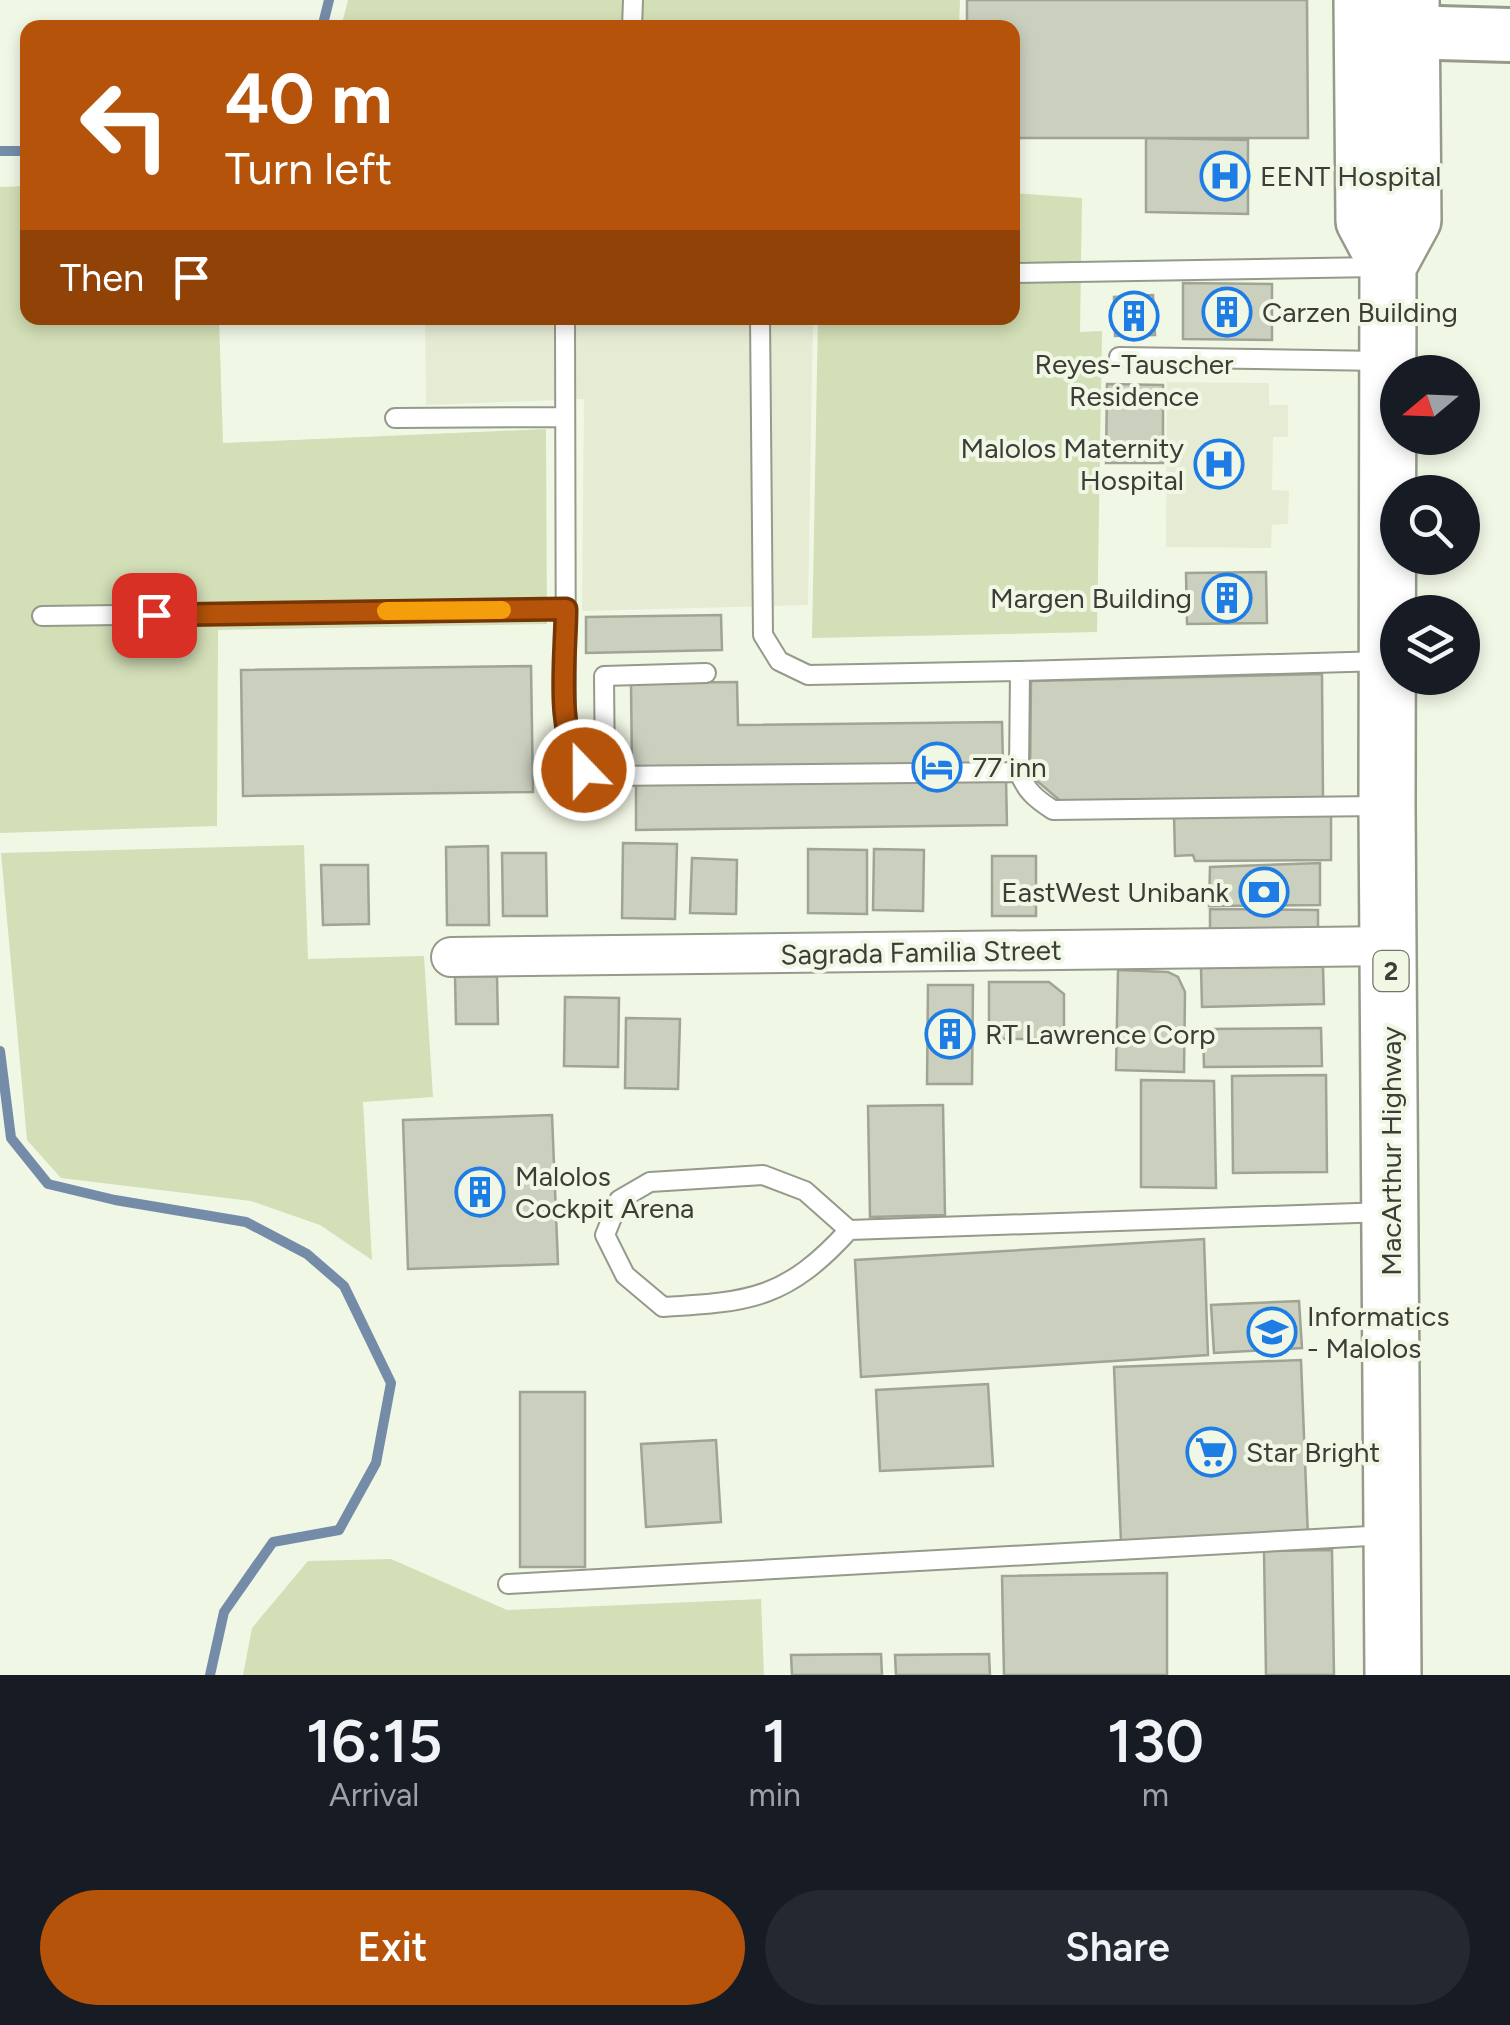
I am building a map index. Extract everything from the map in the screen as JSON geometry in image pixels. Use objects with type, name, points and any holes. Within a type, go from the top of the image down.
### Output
[{"type":"highway","name":"MacArthur Highway","points":[[1387,16],[1413,220],[1388,266],[1388,355]]},
{"type":"highway","name":"MacArthur Highway","points":[[1389,455],[1390,595]]},
{"type":"highway","name":"MacArthur Highway","points":[[1389,695],[1393,1675]]},
{"type":"street","points":[[1387,16],[1510,35]]},
{"type":"street","name":"Sagrada Familia Street","points":[[451,958],[1390,946]]},
{"type":"lane","points":[[1020,274],[1388,266]]},
{"type":"lane","points":[[565,325],[566,732],[572,756],[584,770],[595,776],[1020,772]]},
{"type":"lane","points":[[760,325],[763,635],[778,661],[808,675],[1380,661]]},
{"type":"lane","points":[[1119,358],[1380,361]]},
{"type":"lane","points":[[395,418],[565,416]]},
{"type":"lane","points":[[42,616],[566,609]]},
{"type":"lane","points":[[1020,671],[1020,772],[1024,786],[1053,810],[1387,807]]},
{"type":"lane","points":[[606,776],[604,676],[706,673]]},
{"type":"lane","points":[[849,1230],[821,1260],[780,1290],[720,1304],[663,1307],[625,1275],[605,1235],[619,1200],[650,1182],[763,1176],[804,1191],[849,1230],[1392,1212]]},
{"type":"lane","points":[[508,1584],[1393,1534]]},
{"type":"shaded area","points":[[425,325],[813,325],[808,605],[582,611],[584,399],[426,405]]},
{"type":"shaded area","name":"Malolos Maternity Hospital","points":[[1167,382],[1269,383],[1269,405],[1288,405],[1288,437],[1273,437],[1272,490],[1289,491],[1288,524],[1272,525],[1271,548],[1166,547]]},
{"type":"green space","points":[[348,0],[960,0],[959,20],[343,20]]},
{"type":"green space","points":[[20,186],[20,325],[219,325],[223,443],[546,429],[547,624],[218,630],[217,826],[0,833],[0,187]]},
{"type":"green space","points":[[1020,194],[1082,198],[1080,332],[1102,331],[1097,632],[812,638],[818,325],[1020,325]]},
{"type":"green space","points":[[304,845],[308,959],[424,956],[433,1097],[363,1102],[372,1260],[320,1225],[251,1201],[61,1178],[27,1140],[1,853]]},
{"type":"green space","points":[[391,1559],[507,1610],[761,1599],[764,1675],[243,1675],[252,1628],[308,1561]]},
{"type":"building","name":"EENT Hospital","points":[[967,0],[1307,0],[1308,138],[1020,138],[1020,20],[967,20]]},
{"type":"building","points":[[1146,138],[1248,140],[1248,214],[1146,212]]},
{"type":"building","name":"Carzen Building","points":[[1183,283],[1272,284],[1272,340],[1183,339]]},
{"type":"building","name":"Reyes-Tauscher Residence","points":[[1153,295],[1155,335],[1115,336],[1114,297]]},
{"type":"building","points":[[1107,384],[1163,385],[1163,463],[1106,463]]},
{"type":"building","name":"Margen Building","points":[[1266,572],[1267,623],[1187,624],[1186,573]]},
{"type":"building","points":[[721,615],[722,650],[586,653],[586,617]]},
{"type":"building","points":[[531,666],[533,792],[243,796],[241,670]]},
{"type":"building","points":[[1322,674],[1323,799],[1064,804],[1030,775],[1031,681]]},
{"type":"building","points":[[737,682],[738,725],[1002,722],[1003,765],[632,770],[631,683]]},
{"type":"building","points":[[1006,778],[1007,825],[636,830],[636,782]]},
{"type":"building","points":[[1331,812],[1331,860],[1195,861],[1193,855],[1175,856],[1174,815]]},
{"type":"building","points":[[623,843],[677,844],[675,919],[622,918]]},
{"type":"building","points":[[488,846],[489,925],[447,925],[446,847]]},
{"type":"building","points":[[808,849],[867,850],[867,914],[808,913]]},
{"type":"building","points":[[874,849],[924,850],[923,911],[873,910]]},
{"type":"building","points":[[502,853],[546,853],[547,916],[503,916]]},
{"type":"building","points":[[992,856],[1036,856],[1036,916],[992,916]]},
{"type":"building","points":[[692,858],[737,860],[736,914],[690,913]]},
{"type":"building","name":"EastWest Unibank","points":[[1320,863],[1320,905],[1209,906],[1210,867]]},
{"type":"building","points":[[321,865],[368,865],[369,924],[323,925]]},
{"type":"building","points":[[1210,909],[1318,910],[1318,943],[1210,943]]},
{"type":"building","points":[[1323,966],[1324,1004],[1202,1007],[1201,968]]},
{"type":"building","points":[[1118,970],[1168,972],[1178,977],[1185,992],[1184,1072],[1116,1070]]},
{"type":"building","points":[[497,976],[498,1024],[456,1024],[455,977]]},
{"type":"building","points":[[989,982],[1049,982],[1064,994],[1064,1039],[989,1039]]},
{"type":"building","name":"RT Lawrence Corp","points":[[928,985],[973,985],[972,1084],[927,1084]]},
{"type":"building","points":[[565,997],[619,998],[618,1067],[564,1066]]},
{"type":"building","points":[[626,1018],[680,1019],[678,1089],[625,1088]]},
{"type":"building","points":[[1321,1028],[1322,1066],[1204,1067],[1203,1029]]},
{"type":"building","points":[[1326,1075],[1327,1172],[1233,1173],[1232,1076]]},
{"type":"building","points":[[1141,1080],[1214,1081],[1216,1188],[1141,1187]]},
{"type":"building","points":[[943,1105],[945,1215],[870,1217],[868,1106]]},
{"type":"building","name":"Malolos Cockpit Arena","points":[[552,1115],[558,1264],[408,1269],[403,1120]]},
{"type":"building","points":[[1204,1239],[1208,1355],[861,1377],[855,1260]]},
{"type":"building","points":[[1299,1301],[1302,1348],[1214,1353],[1211,1305]]},
{"type":"building","name":"Star Bright","points":[[1301,1360],[1308,1537],[1121,1543],[1114,1367]]},
{"type":"building","points":[[988,1384],[993,1466],[880,1471],[876,1390]]},
{"type":"building","points":[[520,1392],[585,1392],[585,1567],[520,1567]]},
{"type":"building","points":[[716,1440],[721,1522],[646,1527],[641,1444]]},
{"type":"building","points":[[1332,1550],[1334,1675],[1266,1675],[1264,1551]]},
{"type":"building","points":[[1167,1573],[1167,1675],[1004,1675],[1002,1576]]},
{"type":"building","points":[[881,1654],[882,1675],[792,1675],[791,1655]]},
{"type":"building","points":[[989,1654],[990,1675],[896,1675],[895,1655]]},
{"type":"waterway","points":[[324,20],[329,0]]},
{"type":"waterway","points":[[0,151],[20,151]]},
{"type":"waterway","points":[[0,1051],[11,1138],[48,1184],[115,1200],[246,1222],[307,1254],[344,1286],[391,1383],[376,1463],[339,1530],[273,1542],[224,1612],[210,1675]]},
{"type":"slow traffic","points":[[386,611],[502,610]]},
{"type":"place","name":"EENT Hospital","points":[[1225,176]]},
{"type":"place","name":"Carzen Building","points":[[1227,312]]},
{"type":"place","name":"Reyes-Tauscher Residence","points":[[1134,316]]},
{"type":"place","name":"Malolos Maternity Hospital","points":[[1219,464]]},
{"type":"place","name":"Margen Building","points":[[1227,598]]},
{"type":"place","name":"77 inn","points":[[937,767]]},
{"type":"place","name":"EastWest Unibank","points":[[1264,892]]},
{"type":"place","name":"RT Lawrence Corp","points":[[950,1034]]},
{"type":"place","name":"Malolos Cockpit Arena","points":[[480,1192]]},
{"type":"place","name":"Informatics - Malolos","points":[[1272,1332]]},
{"type":"place","name":"Star Bright","points":[[1211,1452]]},
{"type":"route","points":[[154,615],[566,609],[566,732],[572,756],[584,770]]}]
